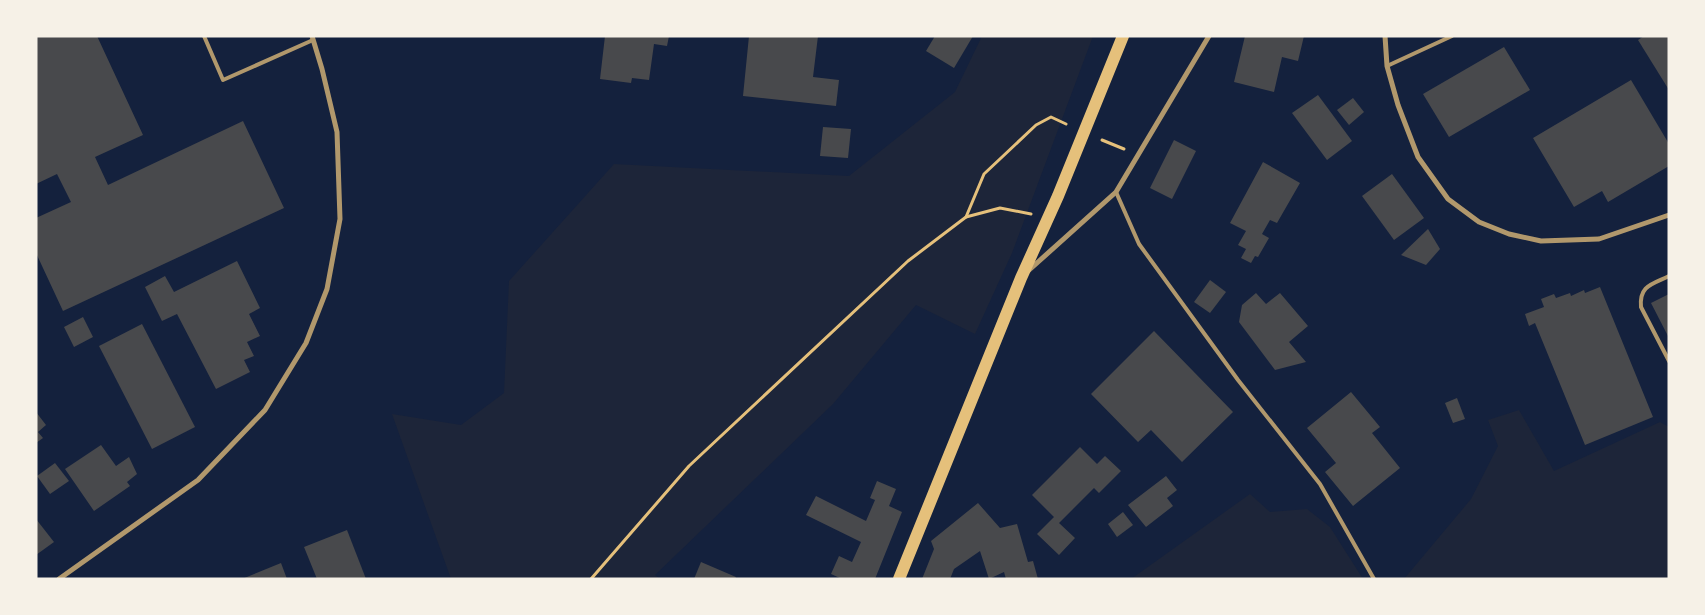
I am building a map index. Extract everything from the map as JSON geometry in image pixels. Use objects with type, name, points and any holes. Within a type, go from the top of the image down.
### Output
[{"type":"main road","points":[[899,579],[1021,278],[1048,218],[1123,36]]},
{"type":"street","points":[[1021,278],[1116,192],[1136,155],[1209,36]]},
{"type":"street","points":[[1385,36],[1387,66],[1398,106],[1418,157],[1448,199],[1479,222],[1509,234],[1541,241],[1599,239],[1669,215]]},
{"type":"street","points":[[59,579],[198,480],[265,410],[306,343],[327,290],[340,219],[337,132],[322,69],[312,38]]},
{"type":"lane","points":[[204,36],[223,80],[312,38]]},
{"type":"lane","points":[[1387,66],[1452,36]]},
{"type":"lane","points":[[1116,192],[1138,244],[1238,380],[1320,484],[1374,579]]},
{"type":"lane","points":[[1669,276],[1644,288],[1640,297],[1641,307],[1669,360]]},
{"type":"path","points":[[966,217],[984,174],[1036,125],[1051,117],[1136,155]]},
{"type":"path","points":[[591,579],[689,466],[908,261],[966,217],[1000,208],[1048,218]]},
{"type":"shaded area","points":[[982,36],[1093,36],[1012,253],[975,334],[916,305],[833,404],[655,575],[660,579],[451,579],[392,414],[461,425],[504,393],[509,281],[614,164],[849,176],[955,92]]},
{"type":"shaded area","points":[[1519,410],[1554,471],[1660,422],[1669,427],[1669,579],[1404,579],[1471,499],[1498,446],[1488,420]]},
{"type":"shaded area","points":[[1250,494],[1270,512],[1307,509],[1330,527],[1363,579],[1131,579]]},
{"type":"building","points":[[36,36],[97,36],[143,135],[95,157],[108,185],[243,121],[284,208],[63,311],[36,253],[36,218],[71,202],[57,174],[36,184]]},
{"type":"building","points":[[605,36],[669,36],[667,46],[654,44],[649,80],[632,78],[631,83],[600,79]]},
{"type":"building","points":[[749,36],[818,36],[813,77],[839,80],[836,106],[743,96]]},
{"type":"building","points":[[935,36],[973,36],[954,68],[926,51]]},
{"type":"building","points":[[1245,36],[1304,36],[1298,61],[1282,57],[1274,92],[1234,82]]},
{"type":"building","points":[[1644,36],[1669,36],[1669,90],[1638,40]]},
{"type":"building","points":[[1504,47],[1530,90],[1449,137],[1423,94]]},
{"type":"building","points":[[1631,80],[1669,144],[1669,166],[1608,202],[1602,191],[1574,207],[1533,138]]},
{"type":"building","points":[[1318,95],[1352,141],[1327,160],[1292,113]]},
{"type":"building","points":[[1353,98],[1364,112],[1349,125],[1337,110]]},
{"type":"building","points":[[823,127],[851,129],[848,158],[820,156]]},
{"type":"building","points":[[1174,140],[1196,151],[1172,199],[1150,188]]},
{"type":"building","points":[[1263,162],[1300,183],[1277,223],[1270,220],[1262,234],[1269,238],[1258,257],[1255,256],[1251,263],[1241,258],[1246,249],[1238,245],[1246,231],[1230,223]]},
{"type":"building","points":[[1392,174],[1424,218],[1394,240],[1362,196]]},
{"type":"building","points":[[1428,229],[1440,249],[1426,265],[1401,255]]},
{"type":"building","points":[[237,261],[260,308],[249,314],[260,336],[247,342],[254,356],[244,360],[250,372],[216,389],[177,314],[162,321],[145,287],[165,276],[174,292]]},
{"type":"building","points":[[1210,280],[1226,292],[1210,313],[1194,302]]},
{"type":"building","points":[[1600,287],[1653,417],[1585,445],[1535,323],[1529,326],[1525,314],[1544,307],[1541,299],[1554,294],[1556,298],[1570,293],[1571,296],[1584,290],[1585,293]]},
{"type":"building","points":[[1256,293],[1266,304],[1280,293],[1308,326],[1289,342],[1306,362],[1275,370],[1239,322],[1242,305]]},
{"type":"building","points":[[1669,294],[1669,338],[1651,303]]},
{"type":"building","points":[[83,317],[93,337],[74,347],[64,327]]},
{"type":"building","points":[[142,324],[195,427],[152,449],[99,346]]},
{"type":"building","points":[[1154,331],[1233,412],[1182,462],[1151,430],[1138,442],[1091,394]]},
{"type":"building","points":[[1351,392],[1380,427],[1372,433],[1400,468],[1353,506],[1325,472],[1336,463],[1307,428]]},
{"type":"building","points":[[1457,398],[1465,419],[1453,423],[1445,403]]},
{"type":"building","points":[[36,412],[46,425],[38,432],[43,438],[36,443]]},
{"type":"building","points":[[101,445],[116,466],[129,457],[137,474],[127,482],[130,486],[94,511],[65,469]]},
{"type":"building","points":[[1080,447],[1097,464],[1105,456],[1121,471],[1099,493],[1094,488],[1059,523],[1075,538],[1059,555],[1037,534],[1054,517],[1032,495]]},
{"type":"building","points":[[55,463],[69,481],[50,494],[37,476]]},
{"type":"building","points":[[1166,476],[1177,490],[1167,498],[1173,506],[1146,527],[1128,505]]},
{"type":"building","points":[[877,481],[896,489],[889,506],[902,512],[875,579],[842,579],[831,574],[839,556],[852,562],[861,542],[806,515],[816,496],[866,521],[875,500],[870,498]]},
{"type":"building","points":[[978,503],[1000,528],[1017,524],[1028,562],[1033,561],[1038,579],[1006,579],[1004,572],[989,579],[980,551],[954,569],[950,579],[922,579],[934,549],[931,541]]},
{"type":"building","points":[[1123,512],[1133,525],[1117,537],[1108,524]]},
{"type":"building","points":[[36,519],[54,542],[36,555]]},
{"type":"building","points":[[347,530],[366,579],[317,579],[304,547]]},
{"type":"building","points":[[701,562],[736,577],[735,579],[694,579]]},
{"type":"building","points":[[281,563],[287,579],[242,579]]}]
